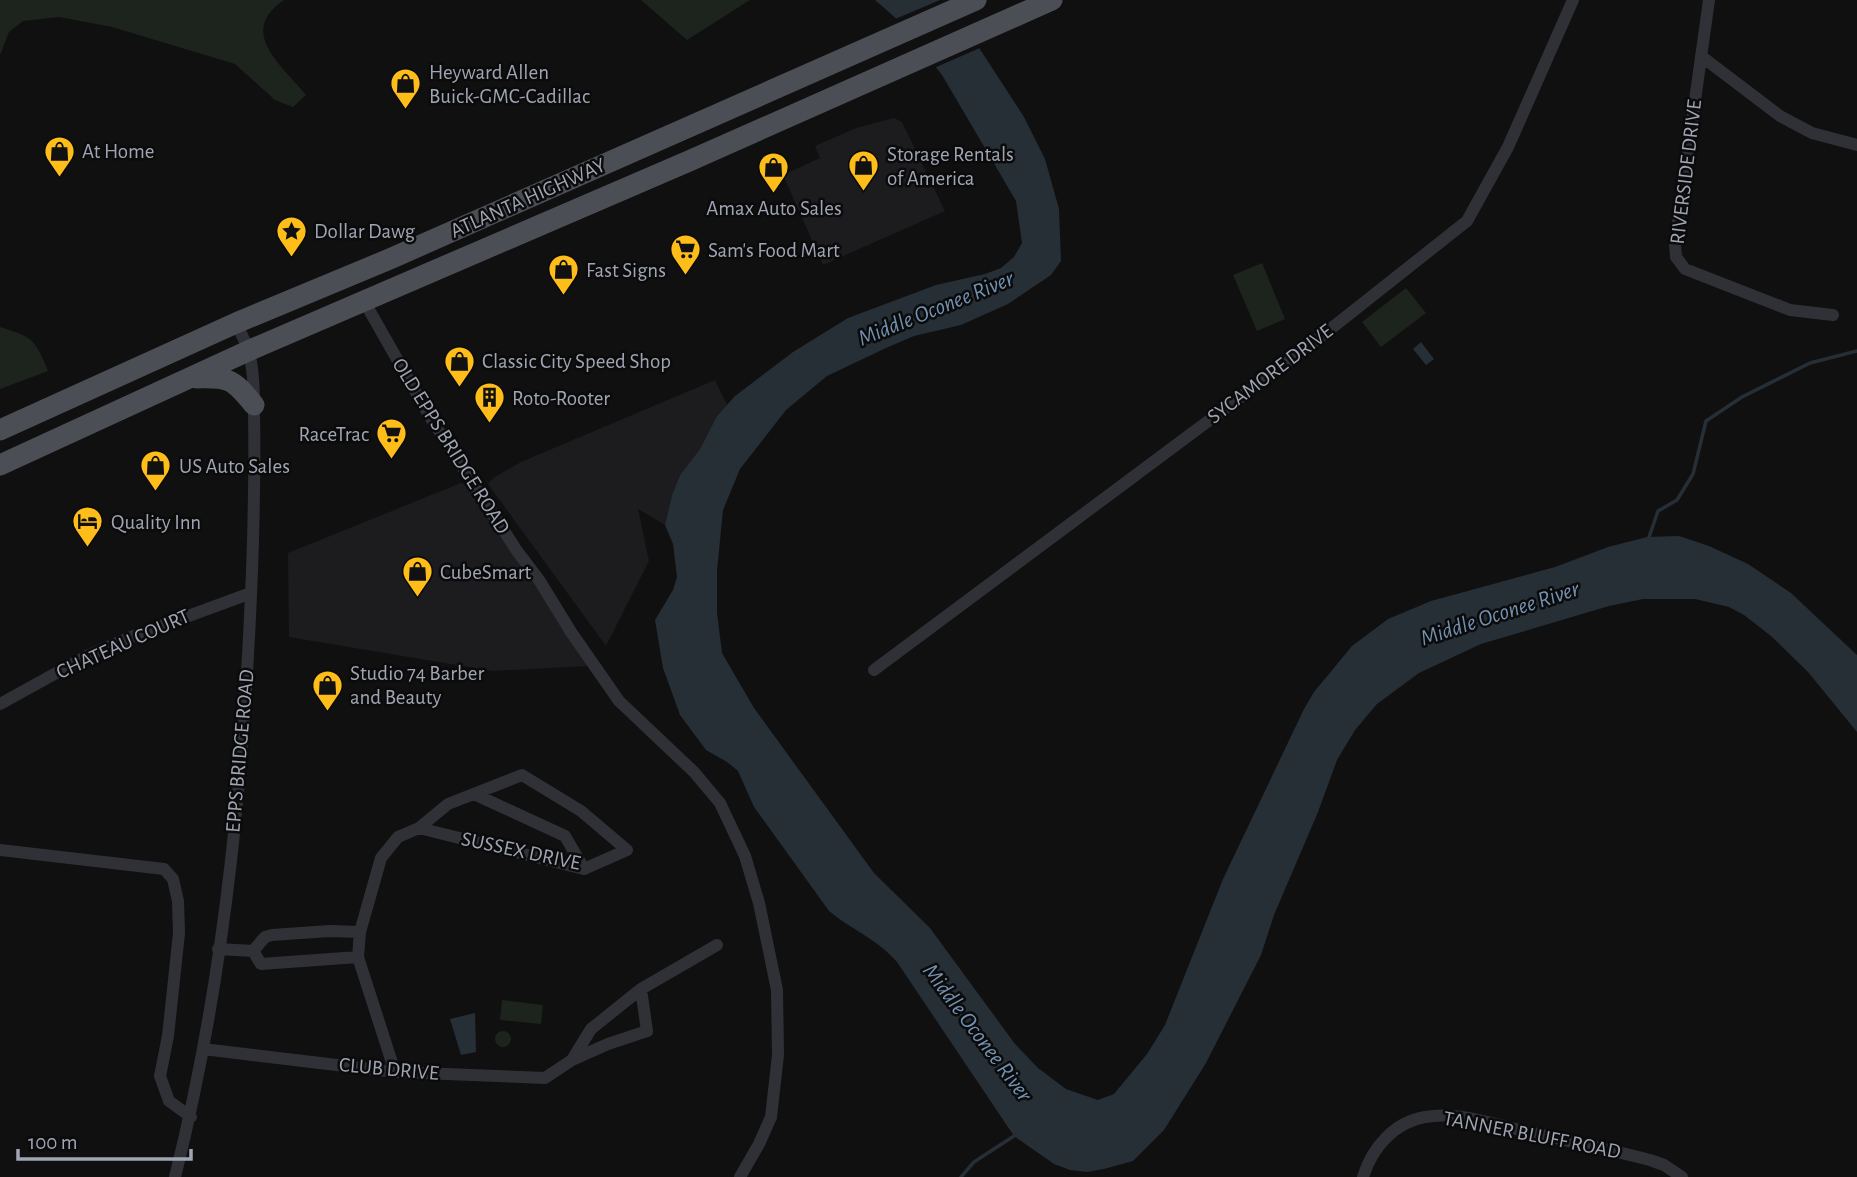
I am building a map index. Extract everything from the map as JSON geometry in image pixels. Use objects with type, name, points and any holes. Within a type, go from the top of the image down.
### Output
[{"type":"main road","name":"ATLANTA HIGHWAY","points":[[0,429],[975,0]]},
{"type":"main road","name":"ATLANTA HIGHWAY","points":[[0,465],[248,351],[689,161],[1052,0]]},
{"type":"main road","points":[[188,378],[225,378],[242,390],[254,405]]},
{"type":"street","name":"SYCAMORE DRIVE","points":[[874,670],[1288,362],[1467,221],[1508,147],[1573,0]]},
{"type":"street","name":"RIVERSIDE DRIVE","points":[[1709,0],[1675,244],[1676,257],[1685,269],[1790,310],[1833,316]]},
{"type":"street","points":[[1701,56],[1780,116],[1812,133],[1857,145]]},
{"type":"street","name":"OLD EPPS BRIDGE ROAD","points":[[363,301],[430,417],[571,632],[619,701],[694,772],[720,803],[741,846],[759,904],[774,972],[777,990],[778,1055],[771,1116],[740,1177]]},
{"type":"street","name":"EPPS BRIDGE ROAD","points":[[175,1177],[191,1117],[218,949],[239,792],[251,593],[255,457],[254,381],[248,351],[236,323]]},
{"type":"street","name":"CHATEAU COURT","points":[[0,704],[87,656],[251,593]]},
{"type":"street","name":"SUSSEX DRIVE","points":[[358,957],[360,932],[380,858],[398,837],[419,828],[447,804],[522,775],[581,811],[626,850],[583,869],[419,828]]},
{"type":"street","points":[[474,794],[565,836],[583,869]]},
{"type":"street","points":[[0,850],[163,869],[173,879],[178,901],[179,933],[168,1036],[160,1076],[169,1101],[191,1117]]},
{"type":"street","points":[[253,951],[265,937],[272,935],[360,932]]},
{"type":"street","name":"CLUB DRIVE","points":[[572,1060],[591,1029],[641,989],[717,945]]},
{"type":"street","points":[[218,949],[253,951]]},
{"type":"street","points":[[253,951],[261,964],[358,957],[394,1072]]},
{"type":"street","name":"CLUB DRIVE","points":[[202,1049],[394,1072],[545,1078],[572,1060],[608,1044],[648,1031],[641,989]]},
{"type":"street","name":"TANNER BLUFF ROAD","points":[[1363,1177],[1373,1153],[1391,1133],[1411,1121],[1435,1115],[1470,1119],[1650,1160],[1664,1165],[1682,1177]]},
{"type":"shaded area","points":[[0,0],[284,0],[270,12],[264,24],[264,36],[276,60],[306,95],[293,107],[275,100],[235,64],[112,27],[59,17],[23,21],[9,32],[0,55]]},
{"type":"shaded area","points":[[641,0],[750,0],[687,40]]},
{"type":"shaded area","name":"Storage Rentals of America","points":[[894,118],[902,122],[945,211],[823,265],[783,175],[820,158],[815,146],[856,128]]},
{"type":"shaded area","points":[[1262,263],[1285,319],[1257,331],[1233,275]]},
{"type":"shaded area","points":[[1406,288],[1426,313],[1381,347],[1362,322]]},
{"type":"shaded area","points":[[0,327],[32,341],[48,371],[0,389]]},
{"type":"shaded area","points":[[715,380],[727,405],[718,415],[700,449],[680,475],[665,525],[638,509],[649,561],[606,646],[488,484],[493,478],[521,462]]},
{"type":"shaded area","name":"CubeSmart","points":[[461,483],[471,486],[588,666],[493,671],[289,637],[288,553]]},
{"type":"shaded area","points":[[502,1000],[543,1005],[541,1024],[500,1020]]},
{"type":"shaded area","points":[[500,1031],[506,1031],[511,1039],[509,1045],[500,1047],[495,1042],[495,1036]]},
{"type":"water","name":"Middle Oconee River","points":[[875,0],[948,0],[1024,117],[1045,159],[1059,209],[1061,261],[1051,275],[1008,304],[961,325],[914,336],[827,376],[786,410],[740,469],[723,510],[717,571],[717,613],[722,653],[754,708],[874,873],[930,928],[1015,1044],[1038,1068],[1066,1089],[1098,1100],[1114,1094],[1147,1054],[1165,1025],[1223,879],[1304,709],[1314,692],[1352,646],[1388,619],[1431,601],[1555,567],[1608,547],[1647,537],[1679,536],[1748,564],[1791,593],[1857,655],[1857,732],[1808,672],[1771,636],[1729,607],[1695,599],[1643,599],[1609,606],[1481,644],[1419,673],[1377,704],[1355,730],[1337,760],[1274,915],[1261,955],[1206,1063],[1164,1130],[1133,1161],[1087,1172],[1054,1164],[1014,1136],[897,962],[881,947],[829,911],[754,807],[738,771],[706,750],[680,715],[663,668],[655,620],[673,590],[677,577],[673,544],[665,525],[672,495],[680,475],[700,449],[717,416],[735,396],[793,352],[848,318],[936,285],[1001,268],[1014,257],[1022,243],[1016,201],[942,75],[899,21]]},
{"type":"water","points":[[1421,342],[1434,359],[1426,365],[1413,349]]},
{"type":"water","points":[[475,1013],[476,1052],[461,1055],[450,1019]]},
{"type":"pier","points":[[940,0],[952,0],[982,47],[934,68],[893,20]]},
{"type":"waterway","points":[[1648,540],[1658,511],[1677,500],[1693,474],[1706,421],[1742,397],[1810,363],[1857,351]]},
{"type":"waterway","points":[[961,1177],[974,1162],[1017,1134]]},
{"type":"place","name":"Heyward Allen Buick-GMC-Cadillac","points":[[406,111]]},
{"type":"place","name":"At Home","points":[[59,178]]},
{"type":"place","name":"Storage Rentals of America","points":[[864,193]]},
{"type":"place","name":"Amax Auto Sales","points":[[774,195]]},
{"type":"place","name":"Dollar Dawg","points":[[291,258]]},
{"type":"place","name":"Sam's Food Mart","points":[[685,277]]},
{"type":"place","name":"Fast Signs","points":[[563,297]]},
{"type":"place","name":"Classic City Speed Shop","points":[[459,388]]},
{"type":"place","name":"Roto-Rooter","points":[[489,425]]},
{"type":"place","name":"RaceTrac","points":[[392,461]]},
{"type":"place","name":"US Auto Sales","points":[[156,493]]},
{"type":"place","name":"Quality Inn","points":[[88,549]]},
{"type":"place","name":"CubeSmart","points":[[417,599]]},
{"type":"place","name":"Studio 74 Barber and Beauty","points":[[327,712]]}]
